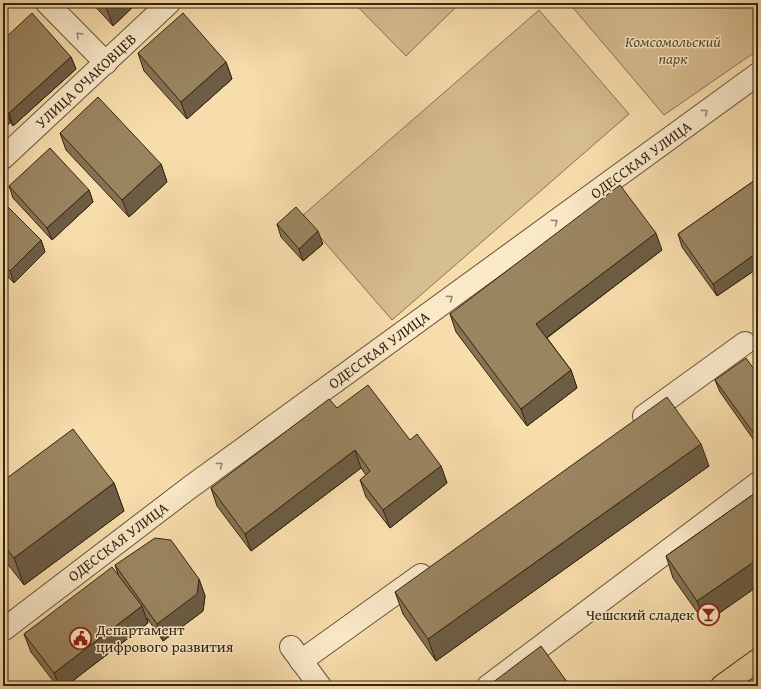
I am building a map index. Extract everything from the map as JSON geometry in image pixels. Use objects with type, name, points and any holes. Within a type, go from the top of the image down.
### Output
[{"type":"main road","points":[[722,686],[758,660]]},
{"type":"street","points":[[47,3],[106,63]]},
{"type":"street","name":"УЛИЦА ОЧАКОВЦЕВ","points":[[3,158],[169,3]]},
{"type":"street","name":"ОДЕССКАЯ УЛИЦА","points":[[3,630],[189,488],[758,74]]},
{"type":"street","points":[[629,426],[745,343]]},
{"type":"street","points":[[488,686],[758,483]]},
{"type":"street","points":[[320,686],[296,654],[436,564]]},
{"type":"green space","points":[[354,3],[460,3],[406,56]]},
{"type":"green space","name":"Комсомольский парк","points":[[569,3],[758,3],[758,50],[664,115]]},
{"type":"green space","points":[[539,10],[629,114],[392,320],[302,216]]},
{"type":"building","points":[[32,13],[71,57],[9,113],[3,102],[3,40]]},
{"type":"building","points":[[183,13],[226,62],[181,102],[138,53]]},
{"type":"building","points":[[758,88],[758,98],[753,92]]},
{"type":"building","points":[[98,97],[161,164],[122,200],[60,133]]},
{"type":"building","points":[[50,148],[89,190],[47,228],[9,186]]},
{"type":"building","points":[[758,178],[758,252],[713,284],[678,234]]},
{"type":"building","points":[[620,185],[656,233],[536,324],[571,370],[521,409],[450,314]]},
{"type":"building","points":[[3,202],[41,240],[10,271],[3,264]]},
{"type":"building","points":[[296,207],[318,231],[299,249],[277,224]]},
{"type":"building","points":[[746,358],[758,375],[758,439],[715,380]]},
{"type":"building","points":[[368,385],[410,440],[417,434],[441,466],[383,510],[360,480],[370,471],[355,450],[245,534],[211,488],[329,399],[337,408]]},
{"type":"building","points":[[667,397],[701,444],[428,639],[395,592]]},
{"type":"building","points":[[73,429],[114,483],[14,558],[3,544],[3,481]]},
{"type":"building","points":[[758,491],[758,559],[697,601],[666,556]]},
{"type":"building","points":[[155,538],[171,540],[199,579],[197,594],[157,624],[115,565]]},
{"type":"building","points":[[112,567],[142,606],[54,673],[24,634]]},
{"type":"building","points":[[541,646],[570,686],[488,686]]},
{"type":"place","name":"Чешский сладек","points":[[709,615]]},
{"type":"place","name":"Департамент цифрового развития","points":[[81,639]]}]
